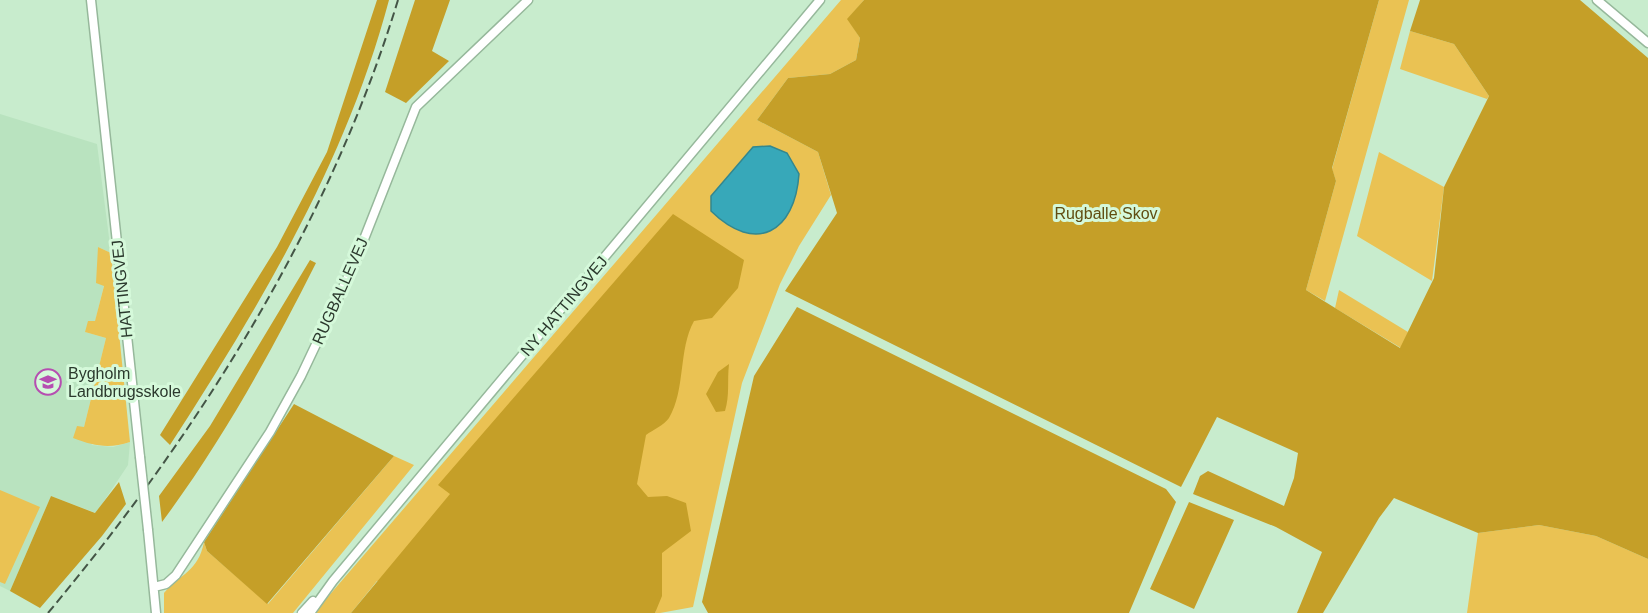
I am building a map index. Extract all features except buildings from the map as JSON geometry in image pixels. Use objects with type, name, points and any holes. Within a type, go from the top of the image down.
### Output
[{"type":"street","name":"HATTINGVEJ","points":[[91,0],[156,613]]},
{"type":"street","name":"RUGBALLEVEJ","points":[[154,587],[166,584],[176,575],[270,432],[301,376],[355,262],[416,107],[528,0]]},
{"type":"street","name":"NY HATTINGVEJ","points":[[310,613],[333,582],[820,0]]},
{"type":"street","points":[[1597,0],[1648,43]]},
{"type":"street","points":[[302,613],[333,582]]},
{"type":"shaded area","points":[[841,0],[864,0],[848,19],[860,38],[856,60],[830,74],[788,78],[757,120],[818,152],[831,195],[799,246],[780,284],[742,383],[693,607],[660,613],[655,613],[656,610],[632,613],[377,581],[351,613],[314,613]]},
{"type":"shaded area","points":[[1379,0],[1409,0],[1325,301],[1306,290],[1336,181],[1332,169]]},
{"type":"shaded area","points":[[1410,31],[1454,44],[1489,96],[1487,99],[1400,69]]},
{"type":"shaded area","name":"Bygholm Landbrugsskole","points":[[0,114],[97,144],[111,253],[98,247],[104,285],[95,322],[85,332],[106,338],[84,427],[92,445],[113,447],[130,442],[128,465],[96,513],[51,496],[10,591],[0,586]]},
{"type":"shaded area","points":[[1379,152],[1444,187],[1432,281],[1357,236]]},
{"type":"shaded area","points":[[98,247],[111,253],[130,442],[108,446],[95,445],[73,438],[77,426],[84,427],[106,338],[85,332],[88,321],[95,321],[104,286],[96,283]]},
{"type":"shaded area","points":[[1339,290],[1408,332],[1401,348],[1335,308]]},
{"type":"shaded area","points":[[394,456],[414,465],[293,613],[164,613],[164,593],[198,560],[204,542],[207,551],[268,604]]},
{"type":"shaded area","points":[[0,490],[40,507],[5,584],[0,582]]},
{"type":"shaded area","points":[[1539,525],[1596,536],[1648,559],[1648,613],[1467,613],[1478,533]]},
{"type":"green space","points":[[377,0],[389,0],[371,60],[325,175],[268,286],[170,445],[160,435],[277,247],[327,152]]},
{"type":"green space","points":[[415,0],[450,0],[432,51],[449,61],[406,103],[385,92]]},
{"type":"green space","name":"Rugballe Skov","points":[[864,0],[1379,0],[1332,168],[1336,181],[1306,290],[1400,348],[1434,278],[1444,187],[1489,96],[1454,44],[1410,31],[1420,0],[1580,0],[1648,58],[1648,559],[1596,536],[1539,525],[1478,533],[1394,498],[1379,518],[1323,613],[1297,613],[1322,552],[1276,527],[1193,494],[1200,476],[1208,471],[1284,506],[1294,478],[1298,453],[1217,417],[1181,487],[785,291],[837,213],[818,152],[757,120],[788,78],[830,74],[856,60],[860,38],[847,19]]},
{"type":"green space","points":[[673,214],[744,260],[738,288],[712,318],[694,321],[686,344],[674,407],[667,421],[646,435],[637,484],[648,497],[667,496],[686,503],[691,531],[662,553],[662,596],[655,613],[351,613],[450,494],[438,485]]},
{"type":"green space","points":[[310,260],[316,263],[263,363],[205,460],[162,522],[159,496],[210,426]]},
{"type":"green space","points":[[797,307],[1166,489],[1176,502],[1129,613],[708,613],[702,602],[754,376]]},
{"type":"green space","points":[[729,364],[725,411],[716,412],[706,394],[718,372]]},
{"type":"green space","points":[[294,404],[394,456],[267,604],[207,551],[204,542]]},
{"type":"green space","points":[[119,482],[126,504],[102,536],[40,608],[10,591],[51,496],[95,513]]},
{"type":"green space","points":[[1189,502],[1234,520],[1194,609],[1150,589]]},
{"type":"water","points":[[770,146],[787,153],[799,174],[796,194],[790,210],[781,223],[770,231],[758,234],[743,232],[711,211],[711,196],[753,147]]},
{"type":"railway","points":[[48,613],[157,473],[207,399],[254,323],[297,246],[335,166],[369,84],[398,0]]},
{"type":"place","name":"Bygholm Landbrugsskole","points":[[48,382]]}]
